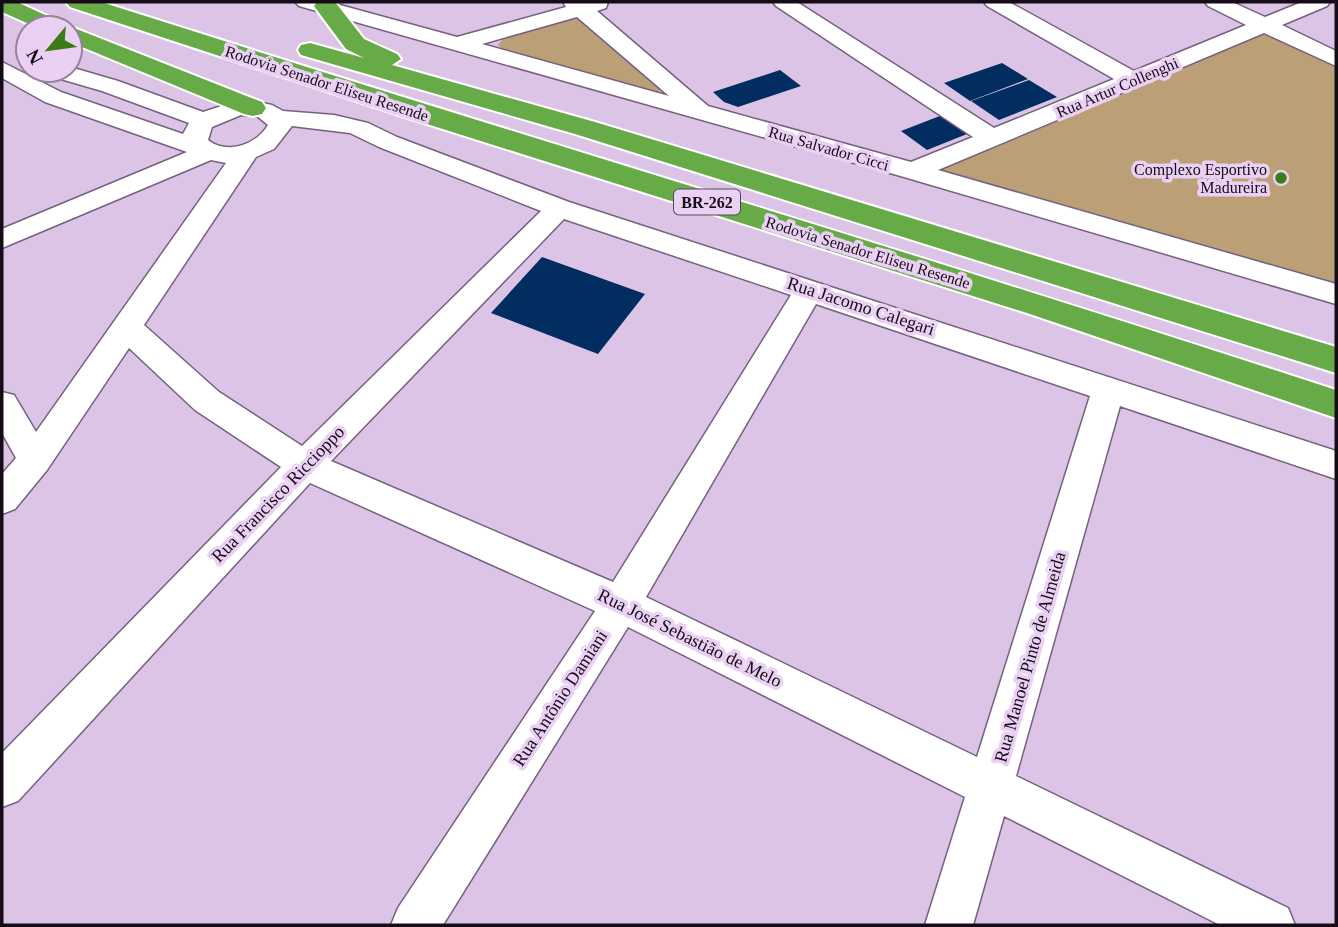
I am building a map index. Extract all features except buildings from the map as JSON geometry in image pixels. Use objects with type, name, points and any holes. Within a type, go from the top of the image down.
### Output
[{"type":"highway","name":"Rodovia Senador Eliseu Resende","points":[[79,2],[421,113],[1026,301],[1336,404]]},
{"type":"highway","points":[[51,14],[50,12],[79,2]]},
{"type":"highway","name":"Rodovia Senador Eliseu Resende","points":[[148,2],[585,128],[1336,360]]},
{"type":"highway","points":[[319,3],[355,44],[367,52],[585,128]]},
{"type":"highway","points":[[2,4],[25,14]]},
{"type":"highway","points":[[84,39],[253,108]]},
{"type":"highway","points":[[184,82],[210,118]]},
{"type":"street","points":[[456,44],[577,5],[606,2]]},
{"type":"street","points":[[783,2],[992,138]]},
{"type":"street","points":[[994,2],[1133,80]]},
{"type":"street","points":[[1215,2],[1336,42]]},
{"type":"street","points":[[1249,2],[1273,21],[1336,59]]},
{"type":"street","name":"Rua Artur Collenghi","points":[[913,171],[1320,2]]},
{"type":"street","name":"Rua Salvador Cicci","points":[[319,3],[1336,294]]},
{"type":"street","points":[[577,5],[705,113]]},
{"type":"street","points":[[2,69],[53,97],[220,154],[247,151],[260,146],[277,125]]},
{"type":"street","points":[[84,78],[210,118],[253,108]]},
{"type":"street","name":"Rua Jacomo Calegari","points":[[253,108],[264,109],[277,125],[318,140],[388,142],[559,208],[1336,465]]},
{"type":"street","points":[[204,150],[194,136],[210,118]]},
{"type":"street","points":[[2,239],[144,181],[204,150]]},
{"type":"street","points":[[2,499],[35,460],[247,151]]},
{"type":"street","name":"Rua Francisco Riccioppo","points":[[2,785],[305,465],[559,208]]},
{"type":"street","name":"Rua Antônio Damiani","points":[[415,925],[621,604],[810,289]]},
{"type":"street","name":"Rua José Sebastião de Melo","points":[[127,328],[207,401],[305,465],[621,604],[993,785],[1271,925]]},
{"type":"street","name":"Rua Manoel Pinto de Almeida","points":[[949,925],[993,785],[1109,388]]},
{"type":"street","points":[[2,404],[35,460]]},
{"type":"shaded area","points":[[570,19],[584,19],[662,85],[659,92],[504,50],[498,45],[503,39]]},
{"type":"shaded area","points":[[1266,29],[1336,63],[1336,284],[936,169]]},
{"type":"place","name":"Complexo Esportivo Madureira","points":[[1281,178]]}]
